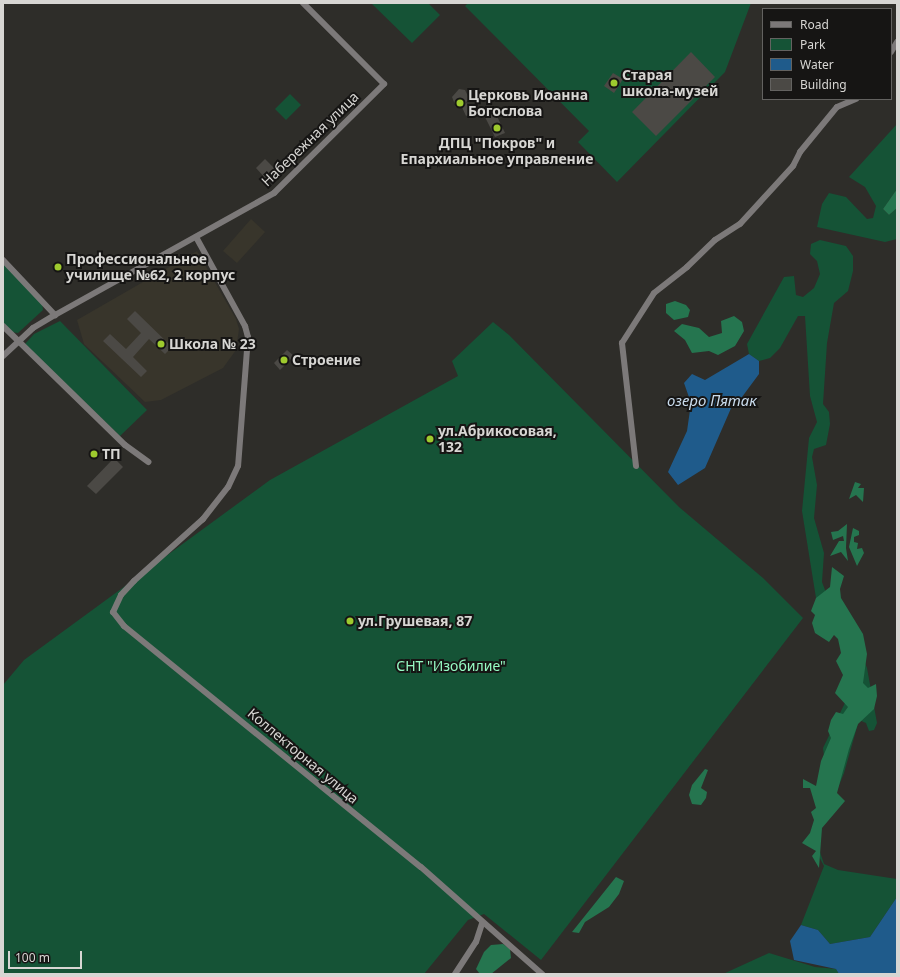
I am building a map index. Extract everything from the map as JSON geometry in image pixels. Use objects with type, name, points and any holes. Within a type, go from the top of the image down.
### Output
[{"type":"street","name":"Набережная улица","points":[[3,356],[18,341],[55,315],[274,193],[384,84],[303,3]]},
{"type":"street","points":[[636,466],[622,343],[654,292],[687,267],[715,240],[740,224],[789,172],[800,152],[837,106],[853,100]]},
{"type":"street","name":"Коллекторная улица","points":[[196,237],[245,326],[248,338],[238,466],[228,487],[203,519],[134,581],[114,606],[113,612],[124,626],[477,914],[482,923],[542,974]]},
{"type":"street","points":[[3,260],[55,315]]},
{"type":"street","points":[[3,326],[125,445],[148,462]]},
{"type":"street","points":[[455,974],[476,942],[482,923]]},
{"type":"shaded area","points":[[251,219],[265,232],[237,263],[223,251]]},
{"type":"shaded area","points":[[197,251],[236,319],[239,329],[236,350],[223,368],[161,400],[145,402],[84,344],[77,320]]},
{"type":"green space","points":[[371,3],[428,3],[440,15],[412,43]]},
{"type":"green space","points":[[468,3],[751,3],[725,72],[617,182],[578,142],[589,131],[465,6]]},
{"type":"green space","points":[[290,94],[301,105],[286,120],[275,109]]},
{"type":"green space","points":[[897,124],[897,189],[883,209],[889,215],[897,208],[897,239],[885,242],[817,227],[822,204],[829,193],[846,197],[867,219],[873,218],[876,206],[865,187],[849,177]]},
{"type":"green space","points":[[897,189],[897,208],[889,215],[883,209]]},
{"type":"green space","points":[[820,240],[846,246],[853,256],[853,271],[848,291],[834,303],[827,343],[823,404],[829,412],[830,424],[826,445],[814,449],[812,457],[817,485],[814,518],[824,553],[822,582],[831,606],[859,648],[867,668],[877,723],[874,730],[869,731],[866,723],[859,720],[844,773],[819,835],[820,852],[824,864],[838,870],[897,879],[897,897],[870,937],[830,944],[818,930],[801,925],[824,866],[814,847],[826,773],[823,748],[860,672],[826,620],[816,598],[802,511],[809,438],[817,422],[810,396],[805,316],[798,316],[780,348],[770,358],[759,361],[749,354],[747,344],[784,277],[794,276],[796,295],[803,297],[814,288],[820,274],[817,261],[810,254],[811,244]]},
{"type":"green space","points":[[3,263],[42,302],[43,310],[18,333],[12,332],[3,323]]},
{"type":"green space","points":[[675,301],[686,305],[690,310],[688,317],[674,320],[666,313],[666,304]]},
{"type":"green space","points":[[734,316],[742,322],[744,331],[735,346],[718,355],[709,351],[692,353],[685,340],[674,331],[682,324],[699,328],[709,337],[722,333],[721,321]]},
{"type":"green space","points":[[60,321],[147,410],[120,436],[25,344],[34,334]]},
{"type":"green space","name":"СНТ \"Изобилие\"","points":[[493,322],[509,335],[679,507],[763,578],[803,618],[541,960],[484,914],[468,920],[424,974],[3,974],[3,685],[24,660],[270,480],[458,376],[452,361]]},
{"type":"green space","points":[[855,482],[861,484],[858,488],[864,488],[863,502],[856,495],[849,499]]},
{"type":"green space","points":[[847,524],[846,548],[848,561],[841,552],[830,556],[839,541],[844,541],[843,536],[833,540],[831,532],[838,531]]},
{"type":"green space","points":[[853,528],[859,531],[859,535],[854,537],[854,542],[858,543],[857,549],[862,548],[864,553],[857,566],[849,547]]},
{"type":"green space","points":[[832,567],[844,576],[840,589],[841,598],[863,634],[867,654],[863,683],[868,688],[876,684],[877,696],[874,709],[858,724],[849,749],[837,793],[845,801],[822,828],[819,868],[812,856],[816,851],[802,843],[810,833],[814,820],[811,812],[816,808],[810,788],[803,788],[803,779],[816,786],[821,761],[831,738],[828,731],[831,720],[836,712],[843,714],[848,707],[835,693],[843,675],[836,661],[841,653],[838,639],[834,635],[829,642],[815,633],[812,623],[815,615],[811,611],[816,598],[830,587]]},
{"type":"green space","points":[[705,769],[708,770],[701,788],[707,792],[706,798],[701,805],[692,804],[689,795],[692,785]]},
{"type":"green space","points":[[616,877],[624,881],[619,894],[609,907],[585,922],[579,933],[572,932]]},
{"type":"green space","points":[[503,944],[510,949],[511,958],[491,974],[480,974],[476,969],[484,952],[491,945]]},
{"type":"green space","points":[[769,953],[815,967],[836,969],[839,974],[723,974]]},
{"type":"water","name":"озеро Пятак","points":[[749,354],[759,361],[759,374],[742,397],[732,406],[705,468],[678,485],[668,472],[687,431],[691,403],[684,383],[692,374],[705,380]]},
{"type":"water","points":[[897,897],[897,974],[839,974],[836,969],[794,960],[790,941],[801,925],[818,930],[830,944],[870,937]]},
{"type":"building","points":[[691,52],[715,77],[656,136],[632,112]]},
{"type":"building","name":"Старая школа-музей","points":[[613,73],[623,79],[614,93],[604,86]]},
{"type":"building","name":"Церковь Иоанна Богослова","points":[[459,89],[465,90],[470,100],[466,102],[472,113],[466,116],[461,105],[456,107],[452,97]]},
{"type":"building","name":"ДПЦ \"Покров\" и Епархиальное управление","points":[[495,112],[505,133],[495,137],[485,117]]},
{"type":"building","points":[[265,159],[275,169],[265,178],[256,168]]},
{"type":"building","name":"Школа № 23","points":[[135,311],[172,347],[165,354],[149,339],[133,357],[147,371],[141,377],[103,341],[110,334],[126,349],[141,333],[127,319]]},
{"type":"building","name":"Строение","points":[[287,350],[294,356],[280,370],[274,363]]},
{"type":"building","points":[[114,458],[123,467],[96,494],[87,486]]},
{"type":"place","name":"Старая школа-музей","points":[[614,83]]},
{"type":"place","name":"Церковь Иоанна Богослова","points":[[460,103]]},
{"type":"place","name":"ДПЦ \"Покров\" и Епархиальное управление","points":[[497,128]]},
{"type":"place","name":"Профессиональное училище №62, 2 корпус","points":[[58,267]]},
{"type":"place","name":"Школа № 23","points":[[161,344]]},
{"type":"place","name":"Строение","points":[[284,360]]},
{"type":"place","name":"ул.Абрикосовая, 132","points":[[430,439]]},
{"type":"place","name":"ТП","points":[[94,454]]},
{"type":"place","name":"ул.Грушевая, 87","points":[[350,621]]}]
